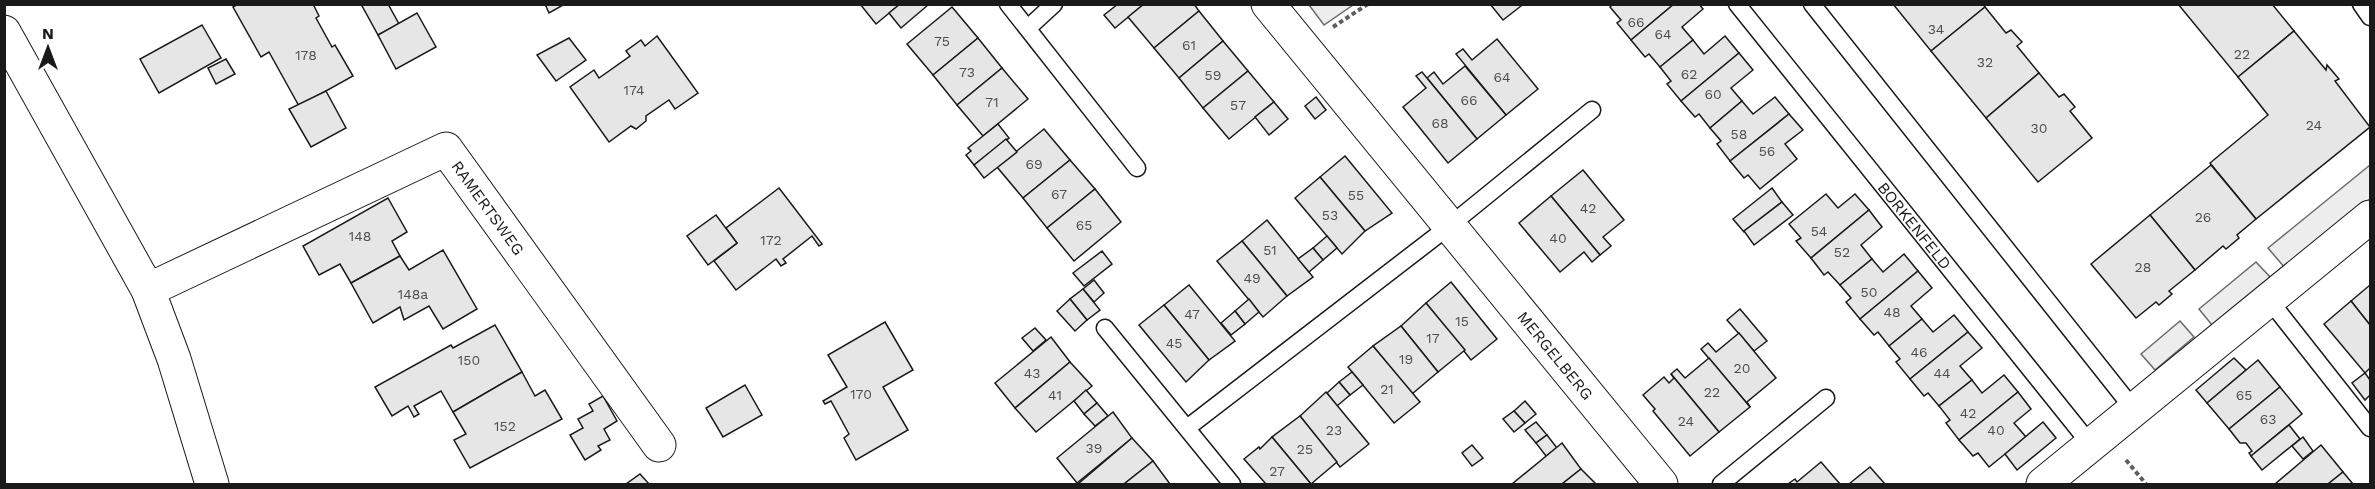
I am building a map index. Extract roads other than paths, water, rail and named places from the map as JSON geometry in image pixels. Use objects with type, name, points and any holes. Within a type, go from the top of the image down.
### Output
[{"type":"street","name":"MERGELBERG","points":[[1268,4],[1306,48],[1448,227],[1661,484]]},
{"type":"street","points":[[4,32],[148,290],[174,359],[212,484]]},
{"type":"street","name":"RAMERTSWEG","points":[[148,290],[446,149],[659,445]]},
{"type":"street","points":[[2043,484],[2270,301],[2370,217]]},
{"type":"lane","points":[[1008,4],[1137,168]]},
{"type":"lane","points":[[1028,28],[1053,4]]},
{"type":"lane","name":"BORKENFELD","points":[[1737,4],[2091,445]]},
{"type":"lane","points":[[1812,4],[2134,411]]},
{"type":"lane","points":[[2361,4],[2370,17]]},
{"type":"lane","points":[[1187,428],[1448,227],[1592,110]]},
{"type":"lane","points":[[2270,301],[2370,428]]},
{"type":"lane","points":[[1105,328],[1232,484]]},
{"type":"lane","points":[[1721,484],[1826,398]]}]
